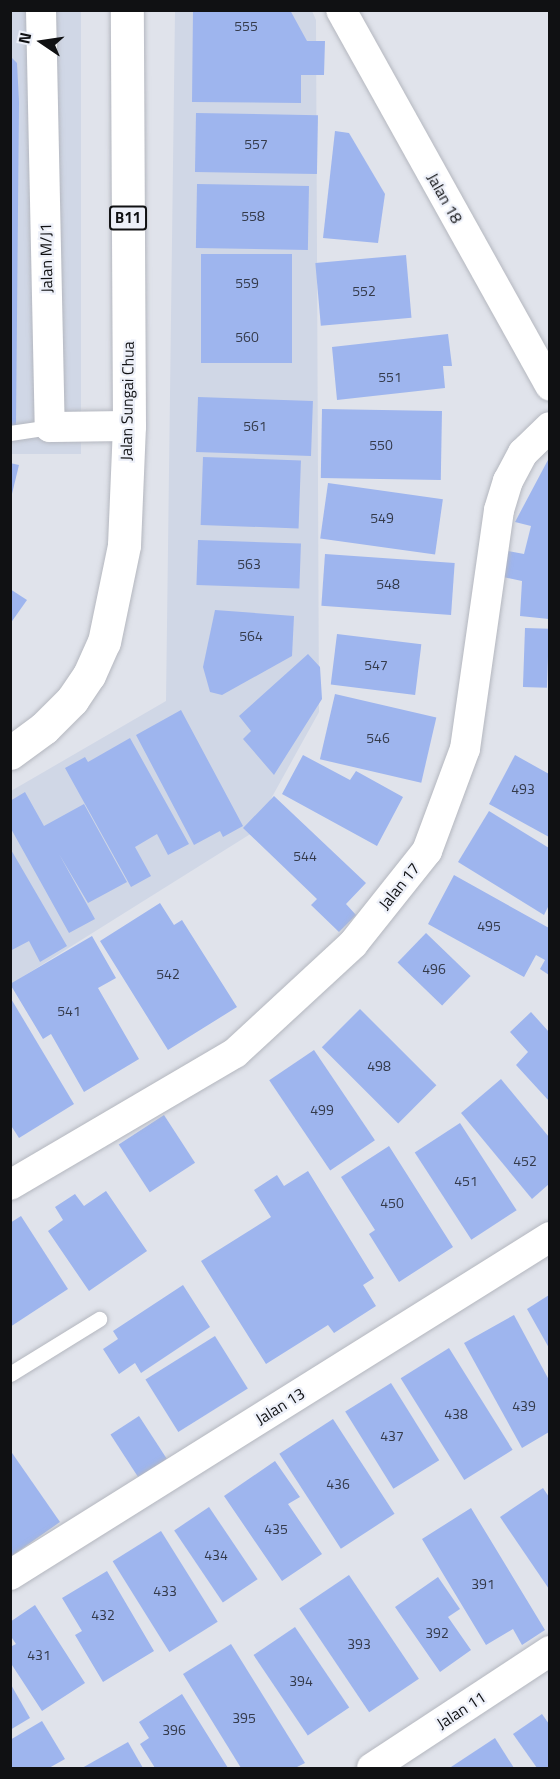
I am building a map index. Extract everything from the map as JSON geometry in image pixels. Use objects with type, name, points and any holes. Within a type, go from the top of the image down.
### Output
[{"type":"main road","name":"Jalan Sungai Chua","points":[[10,753],[44,728],[72,700],[89,675],[104,642],[124,545],[129,426],[127,10]]},
{"type":"street","name":"Jalan M/J1","points":[[41,10],[50,427]]},
{"type":"street","name":"Jalan 18","points":[[341,10],[549,386]]},
{"type":"street","points":[[50,427],[129,426]]},
{"type":"street","name":"Jalan 17","points":[[10,1185],[235,1053],[353,944],[427,851],[465,750],[498,510],[508,481],[523,453],[549,427]]},
{"type":"street","name":"Jalan 13","points":[[10,1575],[549,1237]]},
{"type":"street","name":"Jalan 11","points":[[372,1768],[549,1651]]},
{"type":"lane","points":[[10,433],[50,427]]},
{"type":"lane","points":[[10,1374],[99,1319]]},
{"type":"shaded area","points":[[10,11],[81,11],[81,454],[10,454]]},
{"type":"shaded area","points":[[175,11],[312,11],[316,20],[319,712],[252,833],[11,984],[11,791],[166,701]]},
{"type":"building","points":[[193,10],[290,10],[307,41],[325,41],[324,75],[301,75],[301,103],[192,102]]},
{"type":"building","points":[[10,56],[17,63],[19,102],[16,426],[10,426]]},
{"type":"building","points":[[196,113],[318,115],[317,174],[195,172]]},
{"type":"building","points":[[335,131],[349,133],[385,194],[378,243],[323,238]]},
{"type":"building","points":[[197,184],[309,186],[308,250],[196,248]]},
{"type":"building","points":[[201,254],[292,254],[292,363],[201,363]]},
{"type":"building","points":[[406,255],[411,318],[321,326],[315,263]]},
{"type":"building","points":[[448,334],[452,366],[443,366],[445,388],[337,400],[332,347]]},
{"type":"building","points":[[198,397],[313,401],[311,456],[196,452]]},
{"type":"building","points":[[322,409],[442,411],[441,480],[321,478]]},
{"type":"building","points":[[203,457],[301,460],[299,528],[201,525]]},
{"type":"building","points":[[549,458],[549,619],[520,616],[522,581],[498,576],[502,550],[524,554],[531,526],[515,522]]},
{"type":"building","points":[[10,463],[19,465],[11,498],[10,498]]},
{"type":"building","points":[[328,483],[443,499],[435,555],[320,538]]},
{"type":"building","points":[[198,540],[301,544],[299,589],[196,585]]},
{"type":"building","points":[[325,554],[455,563],[451,615],[321,606]]},
{"type":"building","points":[[10,589],[27,600],[10,624]]},
{"type":"building","points":[[215,610],[294,616],[292,656],[222,695],[210,692],[203,667]]},
{"type":"building","points":[[525,628],[549,629],[547,688],[523,687]]},
{"type":"building","points":[[337,634],[421,644],[415,695],[331,685]]},
{"type":"building","points":[[308,654],[320,667],[322,699],[274,775],[243,739],[251,731],[239,716]]},
{"type":"building","points":[[335,694],[436,717],[421,783],[320,759]]},
{"type":"building","points":[[181,710],[243,826],[223,837],[220,831],[194,845],[136,735]]},
{"type":"building","points":[[130,738],[189,844],[168,855],[157,834],[135,847],[151,876],[131,887],[65,768],[85,757],[88,762]]},
{"type":"building","points":[[303,755],[350,780],[356,771],[403,797],[377,846],[282,794]]},
{"type":"building","points":[[515,755],[549,774],[549,837],[489,804]]},
{"type":"building","points":[[25,792],[44,826],[84,804],[127,882],[88,903],[59,854],[95,919],[69,933],[10,827],[10,801]]},
{"type":"building","points":[[274,796],[366,883],[346,904],[356,915],[339,932],[311,905],[317,899],[243,828]]},
{"type":"building","points":[[489,811],[549,848],[549,905],[544,915],[458,862]]},
{"type":"building","points":[[10,848],[67,946],[40,962],[29,941],[10,951]]},
{"type":"building","points":[[454,875],[549,928],[549,975],[540,969],[545,960],[536,955],[524,977],[428,924]]},
{"type":"building","points":[[160,903],[174,925],[182,920],[237,1007],[168,1050],[100,941]]},
{"type":"building","points":[[426,933],[471,976],[442,1006],[398,962]]},
{"type":"building","points":[[92,936],[116,978],[98,988],[139,1059],[84,1092],[51,1034],[43,1039],[10,984]]},
{"type":"building","points":[[10,997],[74,1104],[19,1138],[10,1124]]},
{"type":"building","points":[[360,1009],[436,1085],[398,1124],[322,1047]]},
{"type":"building","points":[[531,1012],[549,1032],[549,1101],[516,1065],[528,1052],[510,1032]]},
{"type":"building","points":[[314,1050],[375,1140],[330,1171],[269,1080]]},
{"type":"building","points":[[501,1079],[549,1137],[549,1184],[532,1199],[461,1113]]},
{"type":"building","points":[[164,1115],[195,1163],[150,1192],[119,1144]]},
{"type":"building","points":[[460,1123],[517,1210],[471,1240],[415,1152]]},
{"type":"building","points":[[389,1146],[453,1247],[399,1282],[369,1234],[375,1230],[341,1177]]},
{"type":"building","points":[[308,1171],[374,1278],[363,1285],[376,1306],[334,1333],[328,1325],[266,1364],[201,1261],[271,1217],[254,1190],[277,1175],[284,1186]]},
{"type":"building","points":[[106,1191],[147,1251],[89,1291],[48,1231],[63,1220],[55,1207],[75,1194],[84,1206]]},
{"type":"building","points":[[21,1216],[68,1289],[10,1327],[10,1223]]},
{"type":"building","points":[[183,1285],[210,1327],[141,1373],[135,1363],[119,1374],[103,1349],[118,1339],[113,1331]]},
{"type":"building","points":[[549,1295],[549,1348],[527,1309]]},
{"type":"building","points":[[514,1315],[549,1380],[549,1432],[522,1448],[464,1343]]},
{"type":"building","points":[[215,1336],[248,1389],[178,1432],[145,1379]]},
{"type":"building","points":[[449,1348],[513,1450],[464,1480],[401,1378]]},
{"type":"building","points":[[391,1383],[439,1460],[393,1489],[345,1412]]},
{"type":"building","points":[[139,1416],[167,1459],[138,1477],[110,1435]]},
{"type":"building","points":[[333,1419],[395,1514],[341,1549],[279,1454]]},
{"type":"building","points":[[10,1450],[60,1522],[10,1557]]},
{"type":"building","points":[[275,1461],[300,1497],[288,1504],[322,1554],[282,1581],[224,1496]]},
{"type":"building","points":[[543,1488],[549,1497],[549,1589],[500,1517]]},
{"type":"building","points":[[209,1507],[258,1579],[223,1603],[174,1530]]},
{"type":"building","points":[[471,1508],[545,1630],[522,1645],[513,1629],[486,1645],[422,1539]]},
{"type":"building","points":[[161,1531],[218,1622],[169,1652],[113,1561]]},
{"type":"building","points":[[107,1571],[154,1651],[103,1682],[75,1635],[82,1631],[62,1598]]},
{"type":"building","points":[[349,1575],[419,1679],[369,1712],[299,1609]]},
{"type":"building","points":[[438,1577],[460,1609],[448,1617],[471,1650],[440,1672],[395,1607]]},
{"type":"building","points":[[35,1605],[85,1683],[42,1711],[10,1662],[10,1647],[16,1644],[10,1635],[10,1622]]},
{"type":"building","points":[[295,1627],[349,1707],[308,1735],[254,1655]]},
{"type":"building","points":[[231,1644],[305,1763],[295,1768],[241,1768],[183,1674]]},
{"type":"building","points":[[10,1683],[30,1718],[10,1730]]},
{"type":"building","points":[[182,1694],[228,1768],[155,1768],[140,1744],[149,1738],[139,1722]]},
{"type":"building","points":[[542,1714],[549,1724],[549,1768],[537,1768],[513,1734]]},
{"type":"building","points":[[42,1721],[65,1759],[49,1768],[10,1768],[10,1740]]},
{"type":"building","points":[[495,1738],[514,1768],[451,1767]]},
{"type":"building","points":[[128,1742],[143,1768],[82,1768]]}]
